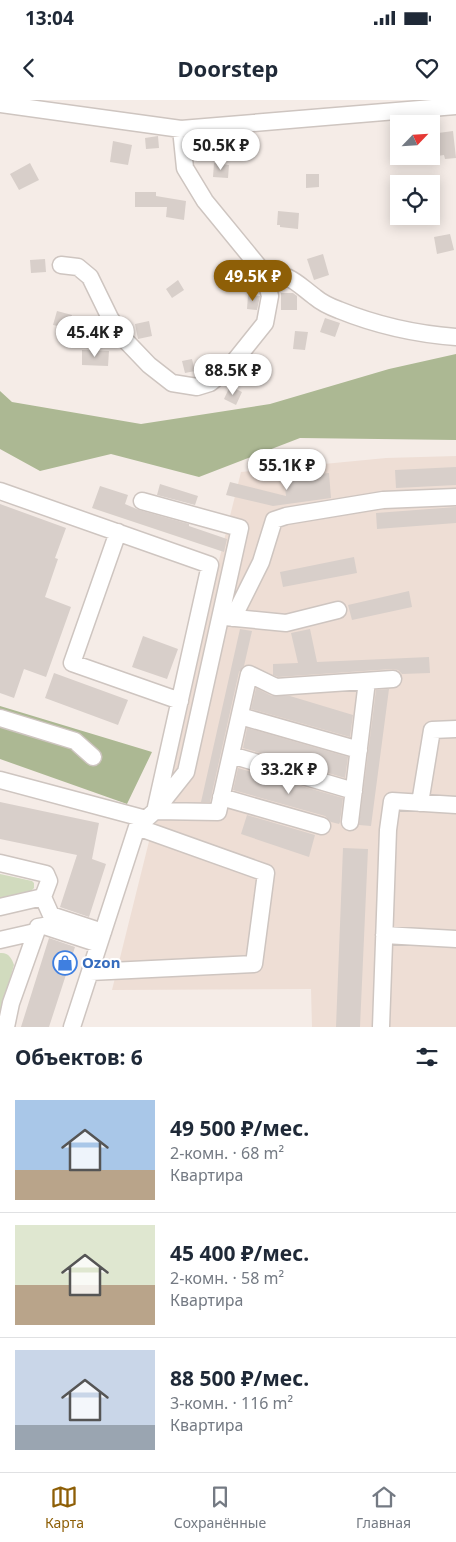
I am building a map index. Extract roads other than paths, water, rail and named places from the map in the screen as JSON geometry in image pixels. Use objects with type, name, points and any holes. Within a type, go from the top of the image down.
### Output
[{"type":"lane","points":[[0,104],[181,129],[456,106]]},
{"type":"lane","points":[[61,265],[78,267],[90,277],[110,318],[126,342],[149,365],[172,383],[197,387],[210,383],[229,368],[265,323],[270,296],[264,273],[204,201],[185,168],[181,129]]},
{"type":"lane","points":[[264,273],[276,273],[296,281],[316,299],[339,310],[380,324],[411,332],[456,337]]},
{"type":"lane","points":[[0,491],[210,565],[180,701],[146,819],[101,938],[72,1027]]},
{"type":"lane","points":[[227,617],[261,562],[274,520],[286,516],[383,500],[456,497]]},
{"type":"lane","points":[[142,501],[240,528],[227,617],[186,772],[146,819]]},
{"type":"lane","points":[[118,532],[72,663],[180,701]]},
{"type":"lane","points":[[227,617],[286,623],[338,610]]},
{"type":"lane","points":[[146,819],[218,812],[249,674],[276,687],[393,679]]},
{"type":"lane","points":[[350,822],[367,681]]},
{"type":"lane","points":[[240,716],[359,750]]},
{"type":"lane","points":[[0,718],[75,742],[93,757]]},
{"type":"lane","points":[[420,803],[432,730],[456,729]]},
{"type":"lane","points":[[231,755],[354,791]]},
{"type":"lane","points":[[0,780],[146,819],[266,873],[254,964],[90,972]]},
{"type":"lane","points":[[221,797],[322,826]]},
{"type":"lane","points":[[381,1027],[388,830],[392,801],[456,805]]},
{"type":"lane","points":[[0,864],[46,874],[48,881],[43,897],[52,915],[101,938]]},
{"type":"lane","points":[[0,907],[43,897]]},
{"type":"lane","points":[[6,1027],[11,1002],[38,926],[101,938]]},
{"type":"lane","points":[[0,940],[35,932]]},
{"type":"lane","points":[[384,935],[456,939]]},
{"type":"place","name":"Ozon","points":[[65,963]]}]
